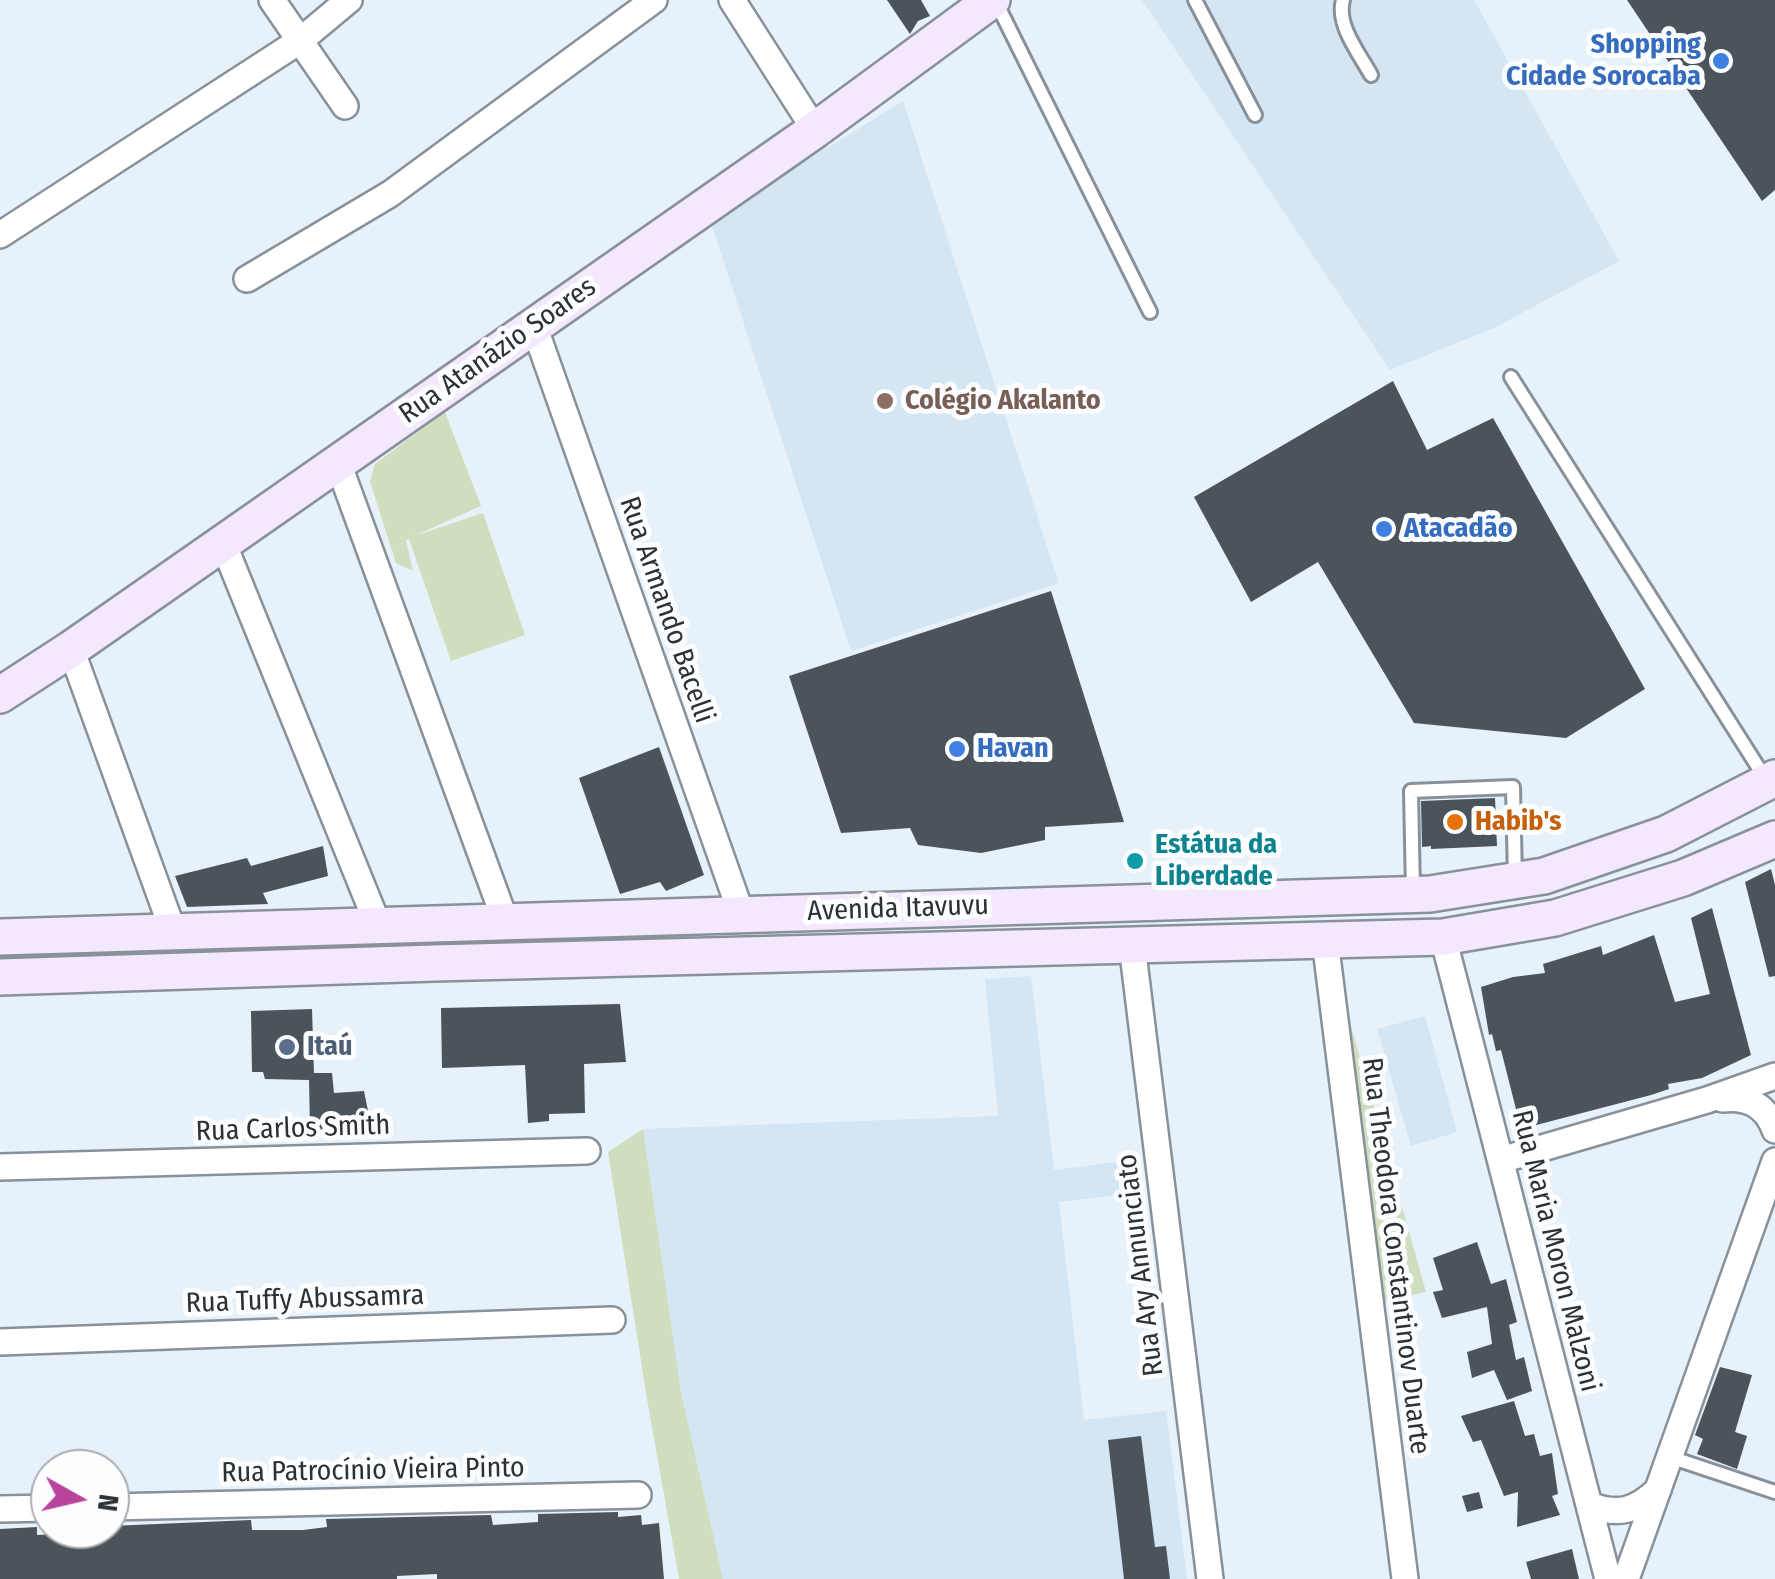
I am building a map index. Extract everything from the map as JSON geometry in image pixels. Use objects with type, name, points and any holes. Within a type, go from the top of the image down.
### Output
[{"type":"main road","name":"Rua Atanázio Soares","points":[[0,695],[815,130],[993,0]]},
{"type":"main road","name":"Avenida Itavuvu","points":[[0,936],[1414,894],[1544,876],[1666,834],[1772,781]]},
{"type":"main road","name":"Avenida Itavuvu","points":[[0,978],[1444,937],[1555,918],[1683,878],[1775,839]]},
{"type":"main road","points":[[1414,894],[1433,912],[1444,937]]},
{"type":"main road","points":[[1132,944],[1140,918],[1173,901]]},
{"type":"main road","points":[[435,963],[487,941],[504,920]]},
{"type":"street","points":[[272,0],[346,106]]},
{"type":"street","points":[[0,234],[300,40],[349,0]]},
{"type":"street","points":[[248,279],[390,194],[654,0]]},
{"type":"street","points":[[732,0],[815,130]]},
{"type":"street","name":"Rua Armando Bacelli","points":[[534,326],[740,913]]},
{"type":"street","points":[[338,463],[504,920]]},
{"type":"street","points":[[222,543],[378,925]]},
{"type":"street","points":[[71,649],[173,931]]},
{"type":"street","name":"Rua Maria Moron Malzoni","points":[[1444,937],[1608,1579]]},
{"type":"street","name":"Rua Theodora Constantinov Duarte","points":[[1325,940],[1406,1579]]},
{"type":"street","name":"Rua Ary Annunciato","points":[[1132,944],[1210,1579]]},
{"type":"street","points":[[1500,1160],[1707,1100],[1775,1076]]},
{"type":"street","points":[[1707,1100],[1737,1097],[1756,1102],[1775,1130]]},
{"type":"street","name":"Rua Carlos Smith","points":[[0,1167],[587,1151]]},
{"type":"street","points":[[1626,1579],[1775,1161]]},
{"type":"street","name":"Rua Tuffy Abussamra","points":[[0,1342],[612,1320]]},
{"type":"street","points":[[1589,1505],[1618,1514],[1640,1506],[1658,1490]]},
{"type":"street","name":"Rua Patrocínio Vieira Pinto","points":[[130,1506],[638,1495]]},
{"type":"street","points":[[0,1509],[30,1508]]},
{"type":"lane","points":[[993,0],[1150,312]]},
{"type":"lane","points":[[1195,0],[1255,115]]},
{"type":"lane","points":[[1343,0],[1343,22],[1371,75]]},
{"type":"lane","points":[[1511,377],[1772,781]]},
{"type":"lane","points":[[1414,894],[1411,790],[1513,788],[1515,880]]},
{"type":"lane","points":[[1670,1457],[1775,1492]]},
{"type":"shaded area","points":[[1142,0],[1474,0],[1619,261],[1494,328],[1390,370]]},
{"type":"shaded area","name":"Colégio Akalanto","points":[[903,101],[1059,583],[851,651],[710,220]]},
{"type":"shaded area","points":[[1031,976],[1054,1170],[1132,1160],[1135,1193],[1059,1202],[1084,1420],[1166,1411],[1187,1579],[723,1579],[681,1392],[643,1129],[998,1116],[985,979]]},
{"type":"shaded area","points":[[1425,1016],[1457,1132],[1411,1146],[1377,1029]]},
{"type":"green space","points":[[445,412],[481,506],[414,536],[483,513],[525,635],[451,661],[409,539],[406,540],[413,571],[396,563],[370,482],[375,464]]},
{"type":"green space","points":[[1335,969],[1426,1292],[1378,1303]]},
{"type":"green space","points":[[643,1129],[681,1392],[723,1579],[679,1579],[647,1399],[608,1152]]},
{"type":"building","points":[[887,0],[921,0],[930,16],[918,21],[910,34]]},
{"type":"building","name":"Shopping Cidade Sorocaba","points":[[1627,0],[1775,0],[1775,190],[1762,201]]},
{"type":"building","name":"Atacadão","points":[[1393,381],[1427,450],[1493,418],[1645,689],[1566,738],[1414,723],[1318,562],[1251,602],[1194,497]]},
{"type":"building","name":"Havan","points":[[1051,591],[1124,822],[1045,827],[1045,840],[981,853],[918,845],[910,828],[841,833],[789,676]]},
{"type":"building","points":[[659,747],[704,875],[666,891],[660,882],[620,894],[579,778]]},
{"type":"building","name":"Habib's","points":[[1495,798],[1497,846],[1422,847],[1421,801]]},
{"type":"building","points":[[323,846],[328,876],[263,893],[268,904],[187,907],[175,876],[247,858],[251,866]]},
{"type":"building","points":[[1771,869],[1775,885],[1775,976],[1769,977],[1745,882]]},
{"type":"building","points":[[1712,908],[1751,1055],[1702,1078],[1668,1084],[1669,1089],[1651,1095],[1521,1129],[1501,1050],[1496,1051],[1492,1034],[1489,1035],[1481,987],[1545,973],[1543,964],[1601,946],[1603,955],[1654,935],[1675,1002],[1710,994],[1691,918]]},
{"type":"building","points":[[620,1004],[626,1062],[584,1064],[585,1113],[549,1114],[549,1121],[528,1123],[525,1065],[442,1068],[441,1008]]},
{"type":"building","points":[[312,1009],[314,1073],[332,1073],[334,1093],[364,1091],[372,1131],[310,1130],[309,1080],[265,1079],[263,1072],[252,1072],[251,1011]]},
{"type":"building","points":[[1477,1242],[1491,1284],[1506,1279],[1517,1322],[1509,1325],[1516,1360],[1524,1357],[1532,1391],[1507,1400],[1494,1370],[1472,1378],[1467,1352],[1492,1344],[1487,1307],[1442,1318],[1433,1292],[1443,1290],[1433,1258]]},
{"type":"building","points":[[1720,1367],[1752,1375],[1735,1432],[1747,1436],[1737,1469],[1697,1454],[1703,1439],[1695,1435]]},
{"type":"building","points":[[1514,1401],[1525,1436],[1534,1434],[1540,1456],[1552,1453],[1558,1494],[1552,1496],[1560,1515],[1517,1527],[1518,1492],[1504,1496],[1481,1440],[1473,1442],[1461,1416]]},
{"type":"building","points":[[1141,1436],[1155,1547],[1166,1546],[1170,1579],[1124,1579],[1108,1440]]},
{"type":"building","points":[[1479,1492],[1483,1508],[1467,1512],[1462,1496]]},
{"type":"building","points":[[618,1512],[618,1517],[641,1515],[642,1525],[659,1523],[664,1579],[437,1579],[437,1574],[397,1579],[0,1579],[0,1529],[30,1527],[30,1549],[130,1549],[130,1525],[251,1520],[252,1530],[303,1530],[327,1527],[326,1519],[491,1515],[493,1525],[538,1522],[538,1514]]},
{"type":"building","points":[[1572,1549],[1579,1579],[1531,1579],[1526,1562]]},
{"type":"place","name":"Shopping Cidade Sorocaba","points":[[1721,61]]},
{"type":"place","name":"Colégio Akalanto","points":[[885,401]]},
{"type":"place","name":"Atacadão","points":[[1384,529]]},
{"type":"place","name":"Havan","points":[[957,749]]},
{"type":"place","name":"Habib's","points":[[1455,822]]},
{"type":"place","name":"Estátua da Liberdade","points":[[1135,861]]},
{"type":"place","name":"Itaú","points":[[287,1047]]}]
